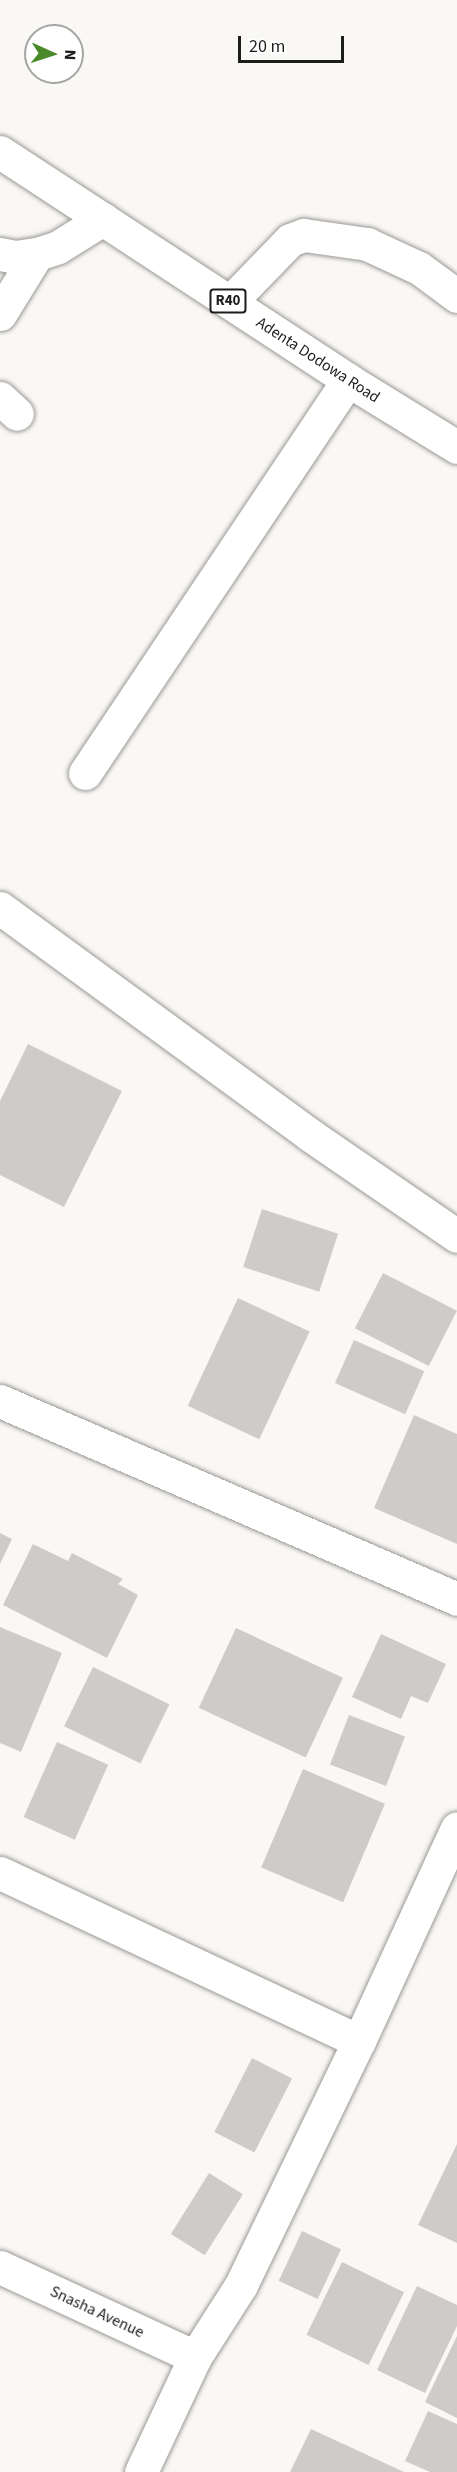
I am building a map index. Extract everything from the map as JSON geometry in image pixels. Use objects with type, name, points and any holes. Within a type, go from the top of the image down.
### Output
[{"type":"street","name":"Adenta Dodowa Road","points":[[0,152],[348,380],[457,447]]},
{"type":"street","points":[[0,254],[15,257],[37,254],[58,247],[103,219]]},
{"type":"street","points":[[230,302],[290,240],[304,235],[367,244],[419,268],[457,296]]},
{"type":"street","points":[[0,314],[37,254]]},
{"type":"street","points":[[85,773],[348,380]]},
{"type":"street","points":[[0,908],[310,1135],[457,1236]]},
{"type":"street","points":[[0,1401],[457,1599]]},
{"type":"street","points":[[141,2472],[195,2356],[241,2285],[359,2041],[457,1828]]},
{"type":"street","points":[[0,1872],[359,2041]]},
{"type":"street","name":"Snasha Avenue","points":[[0,2267],[195,2356]]},
{"type":"building","points":[[28,1044],[122,1091],[64,1207],[0,1175],[0,1101]]},
{"type":"building","points":[[262,1209],[338,1234],[319,1292],[243,1267]]},
{"type":"building","points":[[383,1273],[457,1311],[429,1366],[355,1328]]},
{"type":"building","points":[[238,1298],[310,1331],[259,1439],[188,1406]]},
{"type":"building","points":[[354,1340],[424,1371],[405,1414],[335,1383]]},
{"type":"building","points":[[414,1415],[457,1434],[457,1544],[374,1508]]},
{"type":"building","points":[[0,1533],[12,1539],[0,1564]]},
{"type":"building","points":[[33,1544],[68,1561],[72,1553],[123,1579],[118,1584],[138,1595],[107,1658],[3,1605]]},
{"type":"building","points":[[0,1627],[62,1653],[21,1752],[0,1743]]},
{"type":"building","points":[[236,1628],[343,1678],[306,1758],[199,1708]]},
{"type":"building","points":[[381,1634],[446,1664],[428,1703],[411,1696],[401,1719],[352,1697]]},
{"type":"building","points":[[93,1667],[169,1704],[140,1764],[64,1726]]},
{"type":"building","points":[[349,1715],[405,1737],[386,1786],[330,1764]]},
{"type":"building","points":[[57,1742],[108,1765],[75,1840],[24,1817]]},
{"type":"building","points":[[303,1769],[385,1804],[343,1902],[261,1867]]},
{"type":"building","points":[[252,2058],[292,2078],[254,2152],[214,2132]]},
{"type":"building","points":[[457,2144],[457,2243],[418,2225]]},
{"type":"building","points":[[209,2173],[243,2194],[205,2255],[171,2234]]},
{"type":"building","points":[[302,2231],[341,2249],[318,2299],[279,2281]]},
{"type":"building","points":[[342,2262],[404,2292],[369,2365],[306,2335]]},
{"type":"building","points":[[417,2286],[457,2305],[457,2326],[425,2393],[377,2370]]},
{"type":"building","points":[[457,2336],[457,2418],[425,2402]]},
{"type":"building","points":[[428,2411],[457,2424],[457,2472],[430,2472],[405,2461]]},
{"type":"building","points":[[311,2429],[404,2472],[290,2472]]}]
